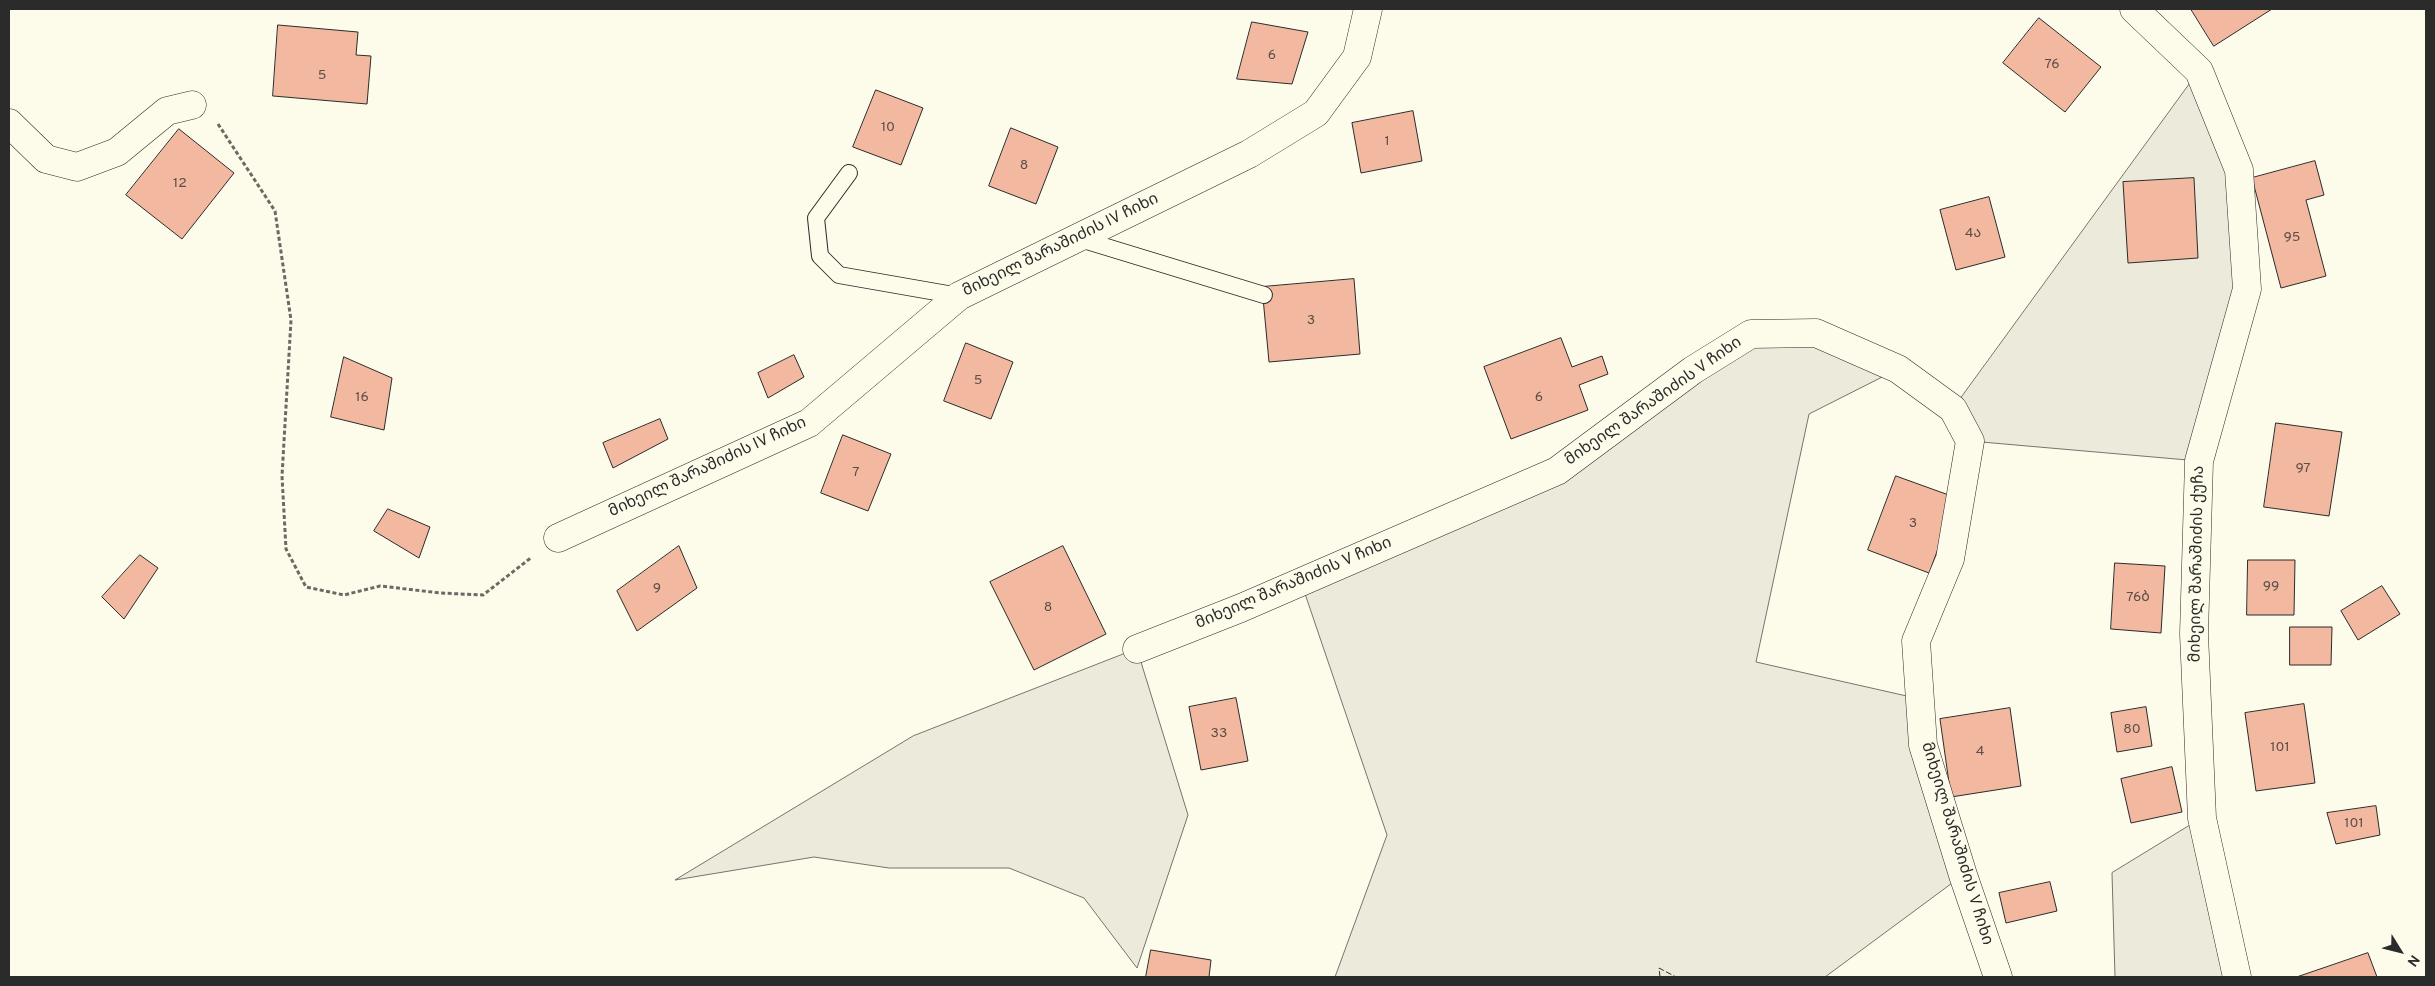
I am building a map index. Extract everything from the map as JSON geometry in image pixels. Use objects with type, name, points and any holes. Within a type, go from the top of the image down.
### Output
[{"type":"street","name":"მიხეილ შარაშიძის IV ჩიხი","points":[[558,538],[808,423],[959,296],[1249,154],[1316,112],[1356,56],[1368,9]]},
{"type":"street","name":"მიხეილ შარაშიძის ქუჩა","points":[[2134,9],[2199,71],[2239,170],[2248,289],[2199,461],[2194,634],[2202,818],[2237,977]]},
{"type":"street","points":[[9,123],[46,159],[77,167],[118,152],[167,111],[192,104]]},
{"type":"street","name":"მიხეილ შარაშიძის V ჩიხი","points":[[1137,649],[1241,608],[1557,471],[1693,370],[1752,334],[1816,333],[1898,370],[1953,409],[1970,441],[1950,559],[1916,640],[1923,745],[1963,875],[1998,977]]},
{"type":"lane","points":[[849,173],[816,218],[820,256],[839,275],[959,296]]},
{"type":"lane","points":[[1077,238],[1264,295]]},
{"type":"path","points":[[192,104],[213,118],[275,211],[291,320],[282,476],[286,549],[306,587],[344,595],[380,586],[440,593],[483,595],[558,538]]},
{"type":"shaded area","points":[[2199,71],[2239,170],[2247,289],[2199,461],[1970,441],[1953,409]]},
{"type":"shaded area","points":[[1816,333],[1898,369],[1809,414],[1756,662],[1920,699],[1963,875],[1825,977],[1335,977],[1387,835],[1301,582],[1557,471],[1751,334]]},
{"type":"shaded area","points":[[1137,649],[1188,815],[1137,968],[1084,898],[1009,868],[889,868],[814,857],[675,880],[913,736]]},
{"type":"shaded area","points":[[2202,818],[2237,977],[2115,977],[2112,873]]},
{"type":"building","points":[[2191,9],[2272,9],[2214,46]]},
{"type":"building","points":[[2039,18],[2101,67],[2065,112],[2003,63]]},
{"type":"building","points":[[1252,22],[1308,32],[1292,84],[1237,79]]},
{"type":"building","points":[[278,25],[358,32],[356,55],[371,56],[367,104],[273,96]]},
{"type":"building","points":[[876,90],[923,108],[901,165],[853,147]]},
{"type":"building","points":[[1413,111],[1422,161],[1361,173],[1352,123]]},
{"type":"building","points":[[1011,128],[1058,147],[1036,204],[989,186]]},
{"type":"building","points":[[179,129],[234,173],[182,239],[126,195]]},
{"type":"building","points":[[2315,161],[2324,195],[2306,200],[2326,276],[2281,288],[2252,178]]},
{"type":"building","points":[[2194,178],[2198,258],[2128,263],[2123,182]]},
{"type":"building","points":[[1989,197],[2005,257],[1956,270],[1940,210]]},
{"type":"building","points":[[1354,279],[1360,354],[1269,362],[1262,287]]},
{"type":"building","points":[[1561,338],[1572,367],[1602,356],[1608,374],[1579,385],[1588,410],[1511,439],[1484,367]]},
{"type":"building","points":[[966,343],[1013,362],[991,419],[944,401]]},
{"type":"building","points":[[794,355],[804,377],[768,398],[758,373]]},
{"type":"building","points":[[344,357],[392,378],[384,430],[331,417]]},
{"type":"building","points":[[660,419],[668,439],[613,468],[603,443]]},
{"type":"building","points":[[2276,423],[2342,432],[2329,516],[2264,507]]},
{"type":"building","points":[[843,435],[891,454],[868,511],[821,493]]},
{"type":"building","points":[[1896,476],[1957,498],[1929,573],[1868,550]]},
{"type":"building","points":[[388,509],[430,527],[419,558],[374,531]]},
{"type":"building","points":[[679,546],[697,588],[637,631],[617,591]]},
{"type":"building","points":[[1063,546],[1106,634],[1034,670],[990,582]]},
{"type":"building","points":[[140,555],[158,568],[124,619],[102,597]]},
{"type":"building","points":[[2248,560],[2295,560],[2294,615],[2247,615]]},
{"type":"building","points":[[2115,563],[2165,566],[2161,633],[2111,629]]},
{"type":"building","points":[[2382,586],[2400,614],[2358,640],[2341,611]]},
{"type":"building","points":[[2290,627],[2332,627],[2331,665],[2290,665]]},
{"type":"building","points":[[1236,698],[1248,761],[1201,770],[1189,707]]},
{"type":"building","points":[[2304,704],[2315,783],[2256,791],[2245,713]]},
{"type":"building","points":[[2146,707],[2152,746],[2117,752],[2111,713]]},
{"type":"building","points":[[2010,708],[2021,786],[1951,797],[1940,719]]},
{"type":"building","points":[[2172,767],[2182,812],[2131,823],[2121,779]]},
{"type":"building","points":[[2376,806],[2380,835],[2336,844],[2327,813]]},
{"type":"building","points":[[2050,882],[2057,911],[2006,923],[1999,893]]},
{"type":"building","points":[[1151,950],[1211,960],[1209,977],[1146,977]]},
{"type":"building","points":[[2368,953],[2377,977],[2297,977]]},
{"type":"fence","points":[[1660,977],[1659,968],[1676,977]]}]
